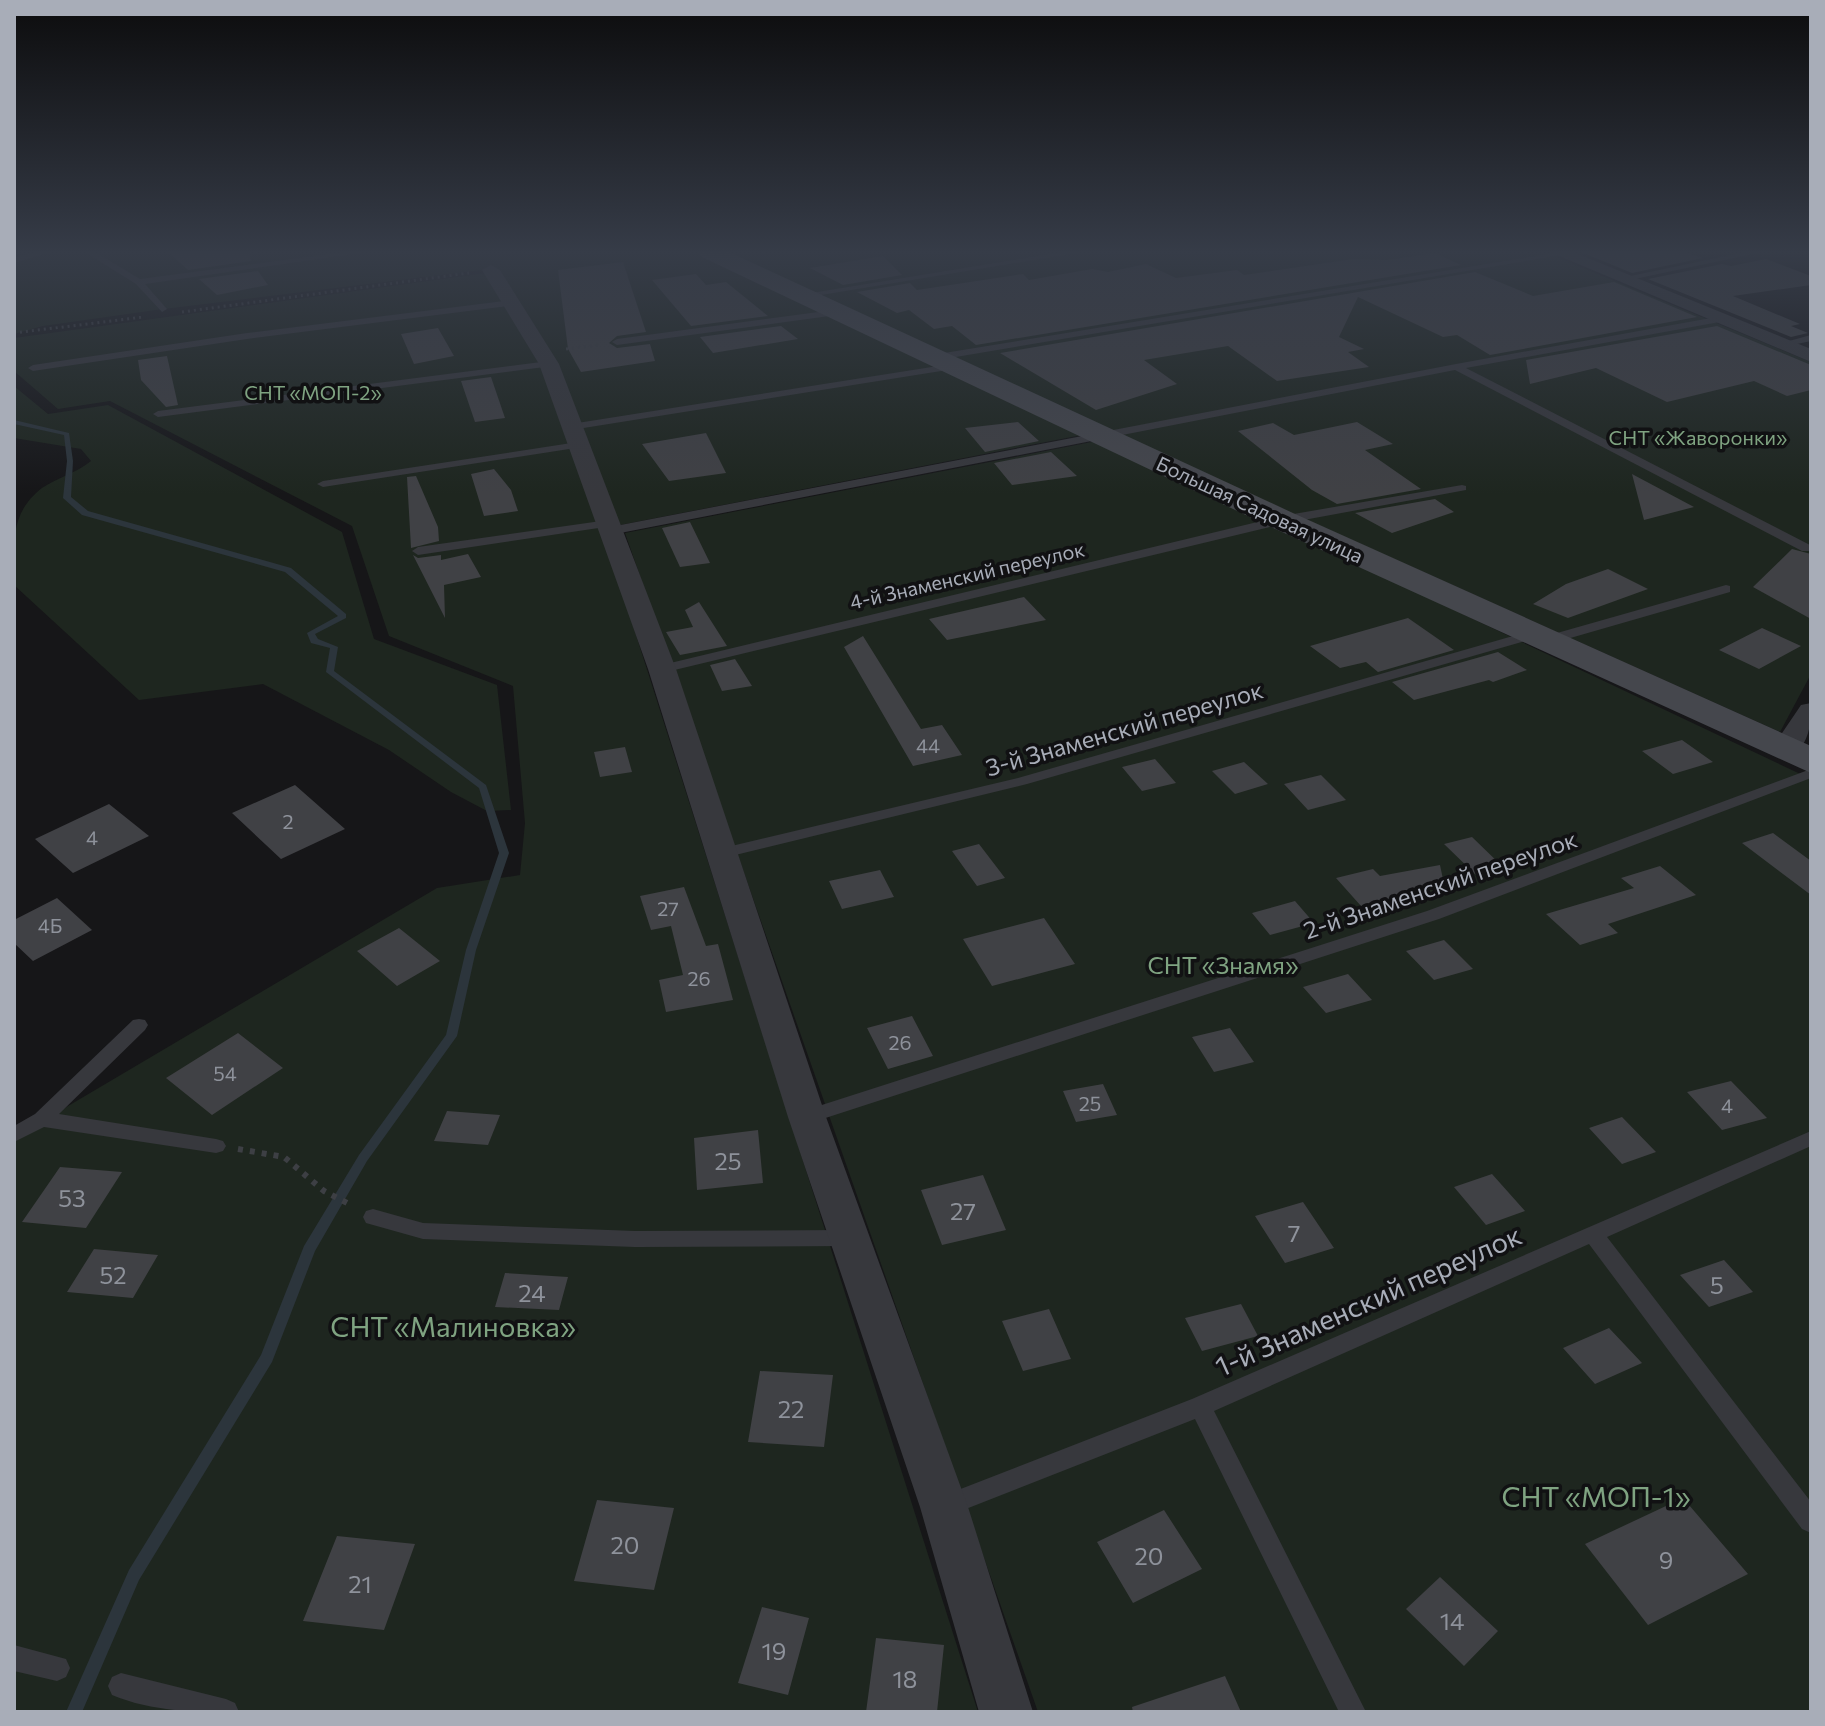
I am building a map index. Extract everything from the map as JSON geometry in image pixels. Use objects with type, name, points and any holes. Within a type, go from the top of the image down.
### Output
[{"type":"street","points":[[530,333],[546,358],[662,669],[807,1117],[944,1507],[1006,1712]]},
{"type":"street","name":"Большая Садовая улица","points":[[885,333],[1282,520],[1799,754]]},
{"type":"street","points":[[1755,333],[1811,356]]},
{"type":"street","points":[[1799,754],[1811,711]]},
{"type":"lane","points":[[33,368],[275,333]]},
{"type":"lane","points":[[617,342],[688,333]]},
{"type":"lane","points":[[323,484],[1113,333]]},
{"type":"lane","points":[[418,551],[609,528],[1647,333]]},
{"type":"lane","points":[[1783,344],[1811,338]]},
{"type":"lane","points":[[158,414],[546,358]]},
{"type":"lane","points":[[1456,367],[1806,548]]},
{"type":"lane","name":"4-й Знаменский переулок","points":[[662,669],[1282,520],[1462,488]]},
{"type":"lane","name":"3-й Знаменский переулок","points":[[723,853],[1022,781],[1726,589]]},
{"type":"lane","name":"2-й Знаменский переулок","points":[[807,1117],[1433,915],[1811,773]]},
{"type":"lane","points":[[14,1135],[42,1119],[139,1025]]},
{"type":"lane","points":[[42,1119],[216,1146]]},
{"type":"lane","name":"1-й Знаменский переулок","points":[[944,1507],[1200,1406],[1811,1138]]},
{"type":"lane","points":[[373,1217],[423,1231],[635,1239],[849,1238]]},
{"type":"lane","points":[[1594,1235],[1811,1521]]},
{"type":"lane","points":[[1200,1406],[1353,1712]]},
{"type":"lane","points":[[14,1658],[57,1668]]},
{"type":"lane","points":[[121,1686],[226,1712]]},
{"type":"path","points":[[546,358],[617,342]]},
{"type":"path","points":[[216,1146],[284,1157],[324,1191]]},
{"type":"green space","name":"СНТ «Малиновка»","points":[[54,333],[522,333],[539,360],[617,575],[978,1712],[14,1712],[14,1138],[437,888],[520,875],[525,823],[513,686],[389,636],[352,526],[110,401],[58,409],[14,371],[14,338]]},
{"type":"green space","points":[[538,333],[865,333],[1082,435],[620,525],[550,351]]},
{"type":"green space","name":"СНТ «Жаворонки»","points":[[901,333],[1740,333],[1811,362],[1811,674],[1780,732],[1314,523]]},
{"type":"green space","points":[[14,386],[48,414],[108,405],[342,532],[374,639],[497,685],[511,810],[487,811],[451,792],[389,750],[263,684],[139,700],[14,585],[15,532],[23,509],[42,488],[91,461],[81,449],[14,438]]},
{"type":"green space","name":"СНТ «Знамя»","points":[[1097,441],[1811,779],[1811,1712],[1038,1712],[625,533]]},
{"type":"building","points":[[441,333],[454,356],[414,364],[401,334]]},
{"type":"building","points":[[566,333],[642,333],[617,336],[609,343],[617,348],[650,344],[655,361],[581,372],[568,349]]},
{"type":"building","points":[[733,333],[790,333],[798,339],[713,353],[700,337]]},
{"type":"building","points":[[960,333],[1051,333],[976,345]]},
{"type":"building","points":[[1120,333],[1341,333],[1339,337],[1364,349],[1348,352],[1369,367],[1277,381],[1228,346],[1144,360],[1177,384],[1096,410],[1000,353]]},
{"type":"building","points":[[1434,333],[1612,333],[1490,355],[1457,335],[1443,337]]},
{"type":"building","points":[[1680,333],[1733,333],[1811,365],[1811,390],[1787,396],[1754,381],[1667,402],[1596,368],[1530,384],[1526,360]]},
{"type":"building","points":[[1780,333],[1808,333],[1791,337]]},
{"type":"building","points":[[167,356],[178,405],[166,407],[141,380],[138,360]]},
{"type":"building","points":[[491,377],[505,418],[475,422],[461,381]]},
{"type":"building","points":[[1018,422],[1039,441],[985,452],[965,428]]},
{"type":"building","points":[[1357,422],[1393,444],[1365,450],[1421,489],[1337,504],[1312,490],[1238,431],[1273,423],[1294,435]]},
{"type":"building","points":[[706,433],[726,473],[669,481],[642,444]]},
{"type":"building","points":[[1051,452],[1077,476],[1012,485],[994,463]]},
{"type":"building","points":[[494,469],[511,490],[518,511],[484,516],[471,474]]},
{"type":"building","points":[[1632,474],[1694,507],[1644,520]]},
{"type":"building","points":[[416,476],[438,527],[439,541],[411,548],[407,477]]},
{"type":"building","points":[[1435,499],[1454,512],[1392,533],[1355,513]]},
{"type":"building","points":[[690,522],[710,563],[680,567],[662,528]]},
{"type":"building","points":[[1792,549],[1811,554],[1811,619],[1753,587]]},
{"type":"building","points":[[468,554],[481,577],[444,585],[445,618],[413,555],[418,558],[441,555],[441,560]]},
{"type":"building","points":[[1608,569],[1648,589],[1568,618],[1533,604],[1566,584]]},
{"type":"building","points":[[1024,597],[1046,620],[947,640],[929,619]]},
{"type":"building","points":[[699,602],[727,646],[680,655],[666,632],[693,627],[685,610]]},
{"type":"building","points":[[1408,618],[1454,650],[1378,672],[1366,662],[1340,668],[1310,646]]},
{"type":"building","points":[[1762,628],[1801,646],[1759,669],[1719,650]]},
{"type":"building","points":[[863,636],[921,729],[942,725],[962,755],[913,766],[844,647]]},
{"type":"building","points":[[1498,652],[1527,670],[1493,682],[1489,680],[1414,700],[1392,682]]},
{"type":"building","points":[[735,659],[752,686],[722,691],[710,665]]},
{"type":"building","points":[[1682,740],[1713,762],[1673,774],[1642,751]]},
{"type":"building","points":[[625,747],[632,772],[600,777],[594,752]]},
{"type":"building","points":[[1155,759],[1176,783],[1142,791],[1122,767]]},
{"type":"building","points":[[1244,762],[1268,784],[1235,794],[1212,771]]},
{"type":"building","points":[[1321,775],[1346,800],[1308,810],[1284,784]]},
{"type":"building","points":[[295,785],[345,829],[281,859],[232,813]]},
{"type":"building","points":[[109,804],[149,836],[73,873],[35,839]]},
{"type":"building","points":[[1773,833],[1811,861],[1811,895],[1742,843]]},
{"type":"building","points":[[1472,837],[1504,868],[1476,875],[1444,844]]},
{"type":"building","points":[[979,844],[1005,878],[977,886],[952,851]]},
{"type":"building","points":[[1440,865],[1444,884],[1361,906],[1336,878],[1373,869],[1380,876]]},
{"type":"building","points":[[1660,866],[1696,895],[1608,924],[1618,933],[1580,945],[1546,914],[1634,888],[1621,878]]},
{"type":"building","points":[[880,870],[894,897],[842,909],[829,881]]},
{"type":"building","points":[[684,887],[706,946],[718,944],[733,1000],[666,1012],[659,980],[683,975],[671,926],[651,930],[640,896]]},
{"type":"building","points":[[57,898],[92,930],[33,961],[14,943],[14,920]]},
{"type":"building","points":[[1295,901],[1314,923],[1270,935],[1252,913]]},
{"type":"building","points":[[1044,918],[1075,964],[992,986],[963,939]]},
{"type":"building","points":[[399,928],[440,961],[397,986],[357,951]]},
{"type":"building","points":[[1444,940],[1473,969],[1434,980],[1406,951]]},
{"type":"building","points":[[1348,974],[1372,1000],[1326,1013],[1303,987]]},
{"type":"building","points":[[912,1016],[933,1056],[888,1069],[867,1028]]},
{"type":"building","points":[[1230,1028],[1254,1062],[1214,1072],[1192,1037]]},
{"type":"building","points":[[238,1033],[283,1068],[212,1115],[166,1078]]},
{"type":"building","points":[[1731,1081],[1767,1118],[1722,1130],[1687,1092]]},
{"type":"building","points":[[1103,1084],[1117,1115],[1076,1122],[1063,1091]]},
{"type":"building","points":[[447,1111],[500,1115],[488,1145],[434,1141]]},
{"type":"building","points":[[1622,1117],[1656,1152],[1622,1164],[1589,1128]]},
{"type":"building","points":[[758,1130],[763,1183],[697,1190],[694,1138]]},
{"type":"building","points":[[60,1167],[122,1172],[86,1228],[22,1222]]},
{"type":"building","points":[[1492,1174],[1525,1211],[1486,1225],[1454,1187]]},
{"type":"building","points":[[983,1175],[1006,1230],[942,1245],[921,1190]]},
{"type":"building","points":[[1303,1202],[1334,1248],[1285,1263],[1255,1216]]},
{"type":"building","points":[[94,1249],[158,1255],[133,1298],[67,1292]]},
{"type":"building","points":[[1724,1260],[1753,1292],[1709,1307],[1680,1275]]},
{"type":"building","points":[[505,1273],[568,1277],[559,1310],[495,1307]]},
{"type":"building","points":[[1241,1304],[1258,1336],[1202,1351],[1185,1318]]},
{"type":"building","points":[[1049,1309],[1071,1359],[1023,1371],[1002,1321]]},
{"type":"building","points":[[1609,1328],[1642,1363],[1595,1384],[1563,1348]]},
{"type":"building","points":[[760,1371],[833,1375],[824,1447],[748,1442]]},
{"type":"building","points":[[1683,1498],[1748,1574],[1648,1625],[1585,1544]]},
{"type":"building","points":[[597,1500],[674,1508],[654,1590],[574,1581]]},
{"type":"building","points":[[1164,1510],[1202,1569],[1133,1603],[1097,1542]]},
{"type":"building","points":[[337,1536],[415,1544],[384,1630],[303,1621]]},
{"type":"building","points":[[1440,1577],[1498,1631],[1464,1666],[1406,1609]]},
{"type":"building","points":[[762,1607],[809,1618],[788,1695],[738,1683]]},
{"type":"building","points":[[876,1638],[944,1645],[937,1712],[866,1712]]},
{"type":"building","points":[[1225,1676],[1241,1712],[1133,1712],[1132,1707]]},
{"type":"waterway","points":[[14,422],[67,434],[70,461],[67,498],[85,513],[288,570],[343,616],[311,633],[314,641],[334,647],[330,672],[483,787],[504,853],[471,950],[451,1036],[363,1158],[309,1250],[267,1358],[134,1575],[74,1712]]},
{"type":"park label","name":"СНТ «МОП-2»","points":[[313,392]]},
{"type":"park label","name":"СНТ «МОП-1»","points":[[1596,1496]]}]
